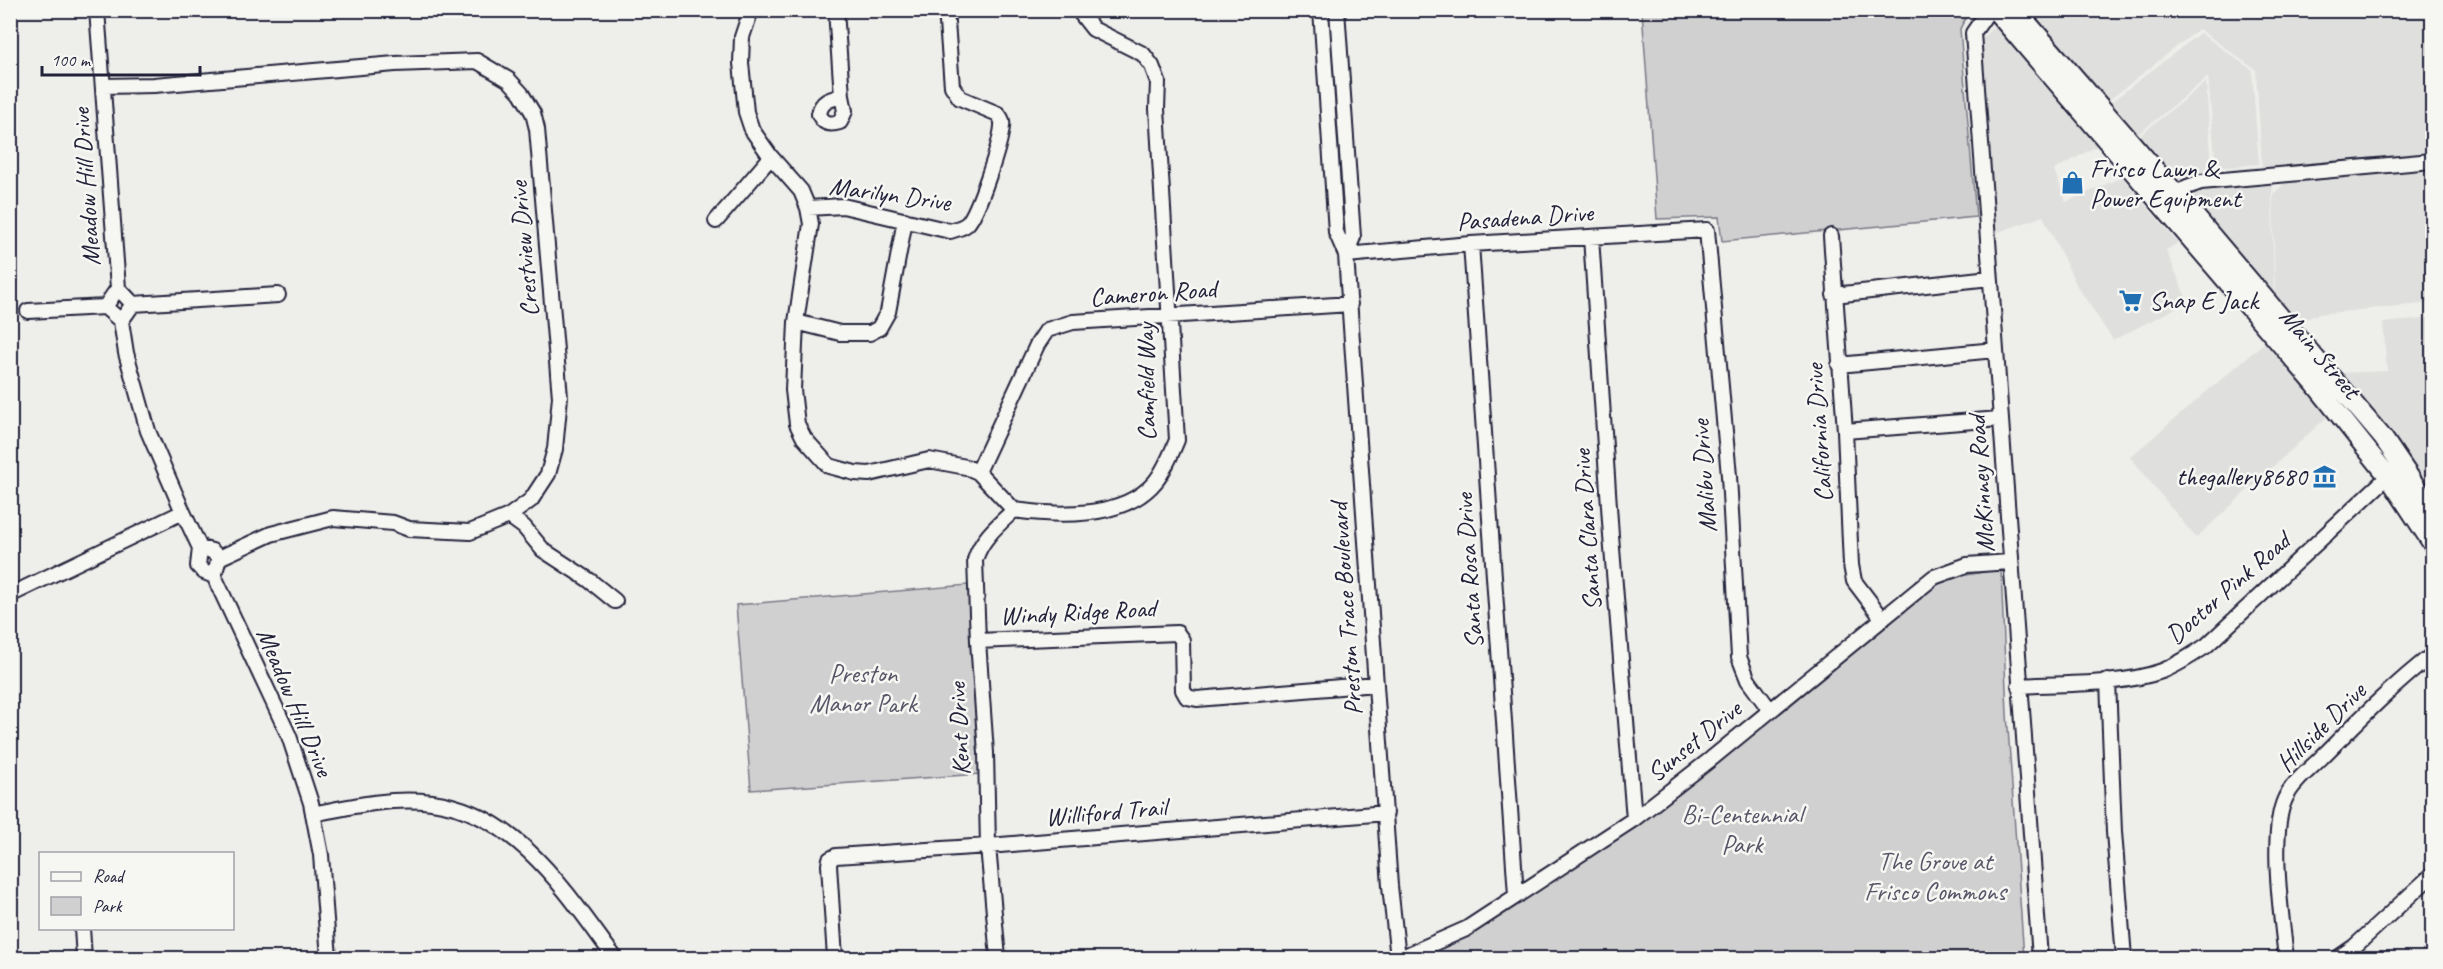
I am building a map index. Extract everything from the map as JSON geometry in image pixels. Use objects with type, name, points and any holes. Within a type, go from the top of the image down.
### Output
[{"type":"main road","name":"Main Street","points":[[1995,10],[2314,383],[2433,510]]},
{"type":"main road","name":"Main Street","points":[[2016,10],[2377,431],[2433,543]]},
{"type":"street","name":"Meadow Hill Drive","points":[[97,10],[118,288],[105,307]]},
{"type":"street","points":[[751,10],[742,37],[741,63],[746,112],[752,130],[771,157],[801,191],[808,208],[811,236],[796,322],[794,412],[804,438],[821,460],[829,466],[855,473],[869,474],[929,460],[948,462],[978,472],[1014,510]]},
{"type":"street","points":[[836,10],[842,96]]},
{"type":"street","name":"Marilyn Drive","points":[[808,208],[843,206],[950,231],[966,224],[983,190],[1001,133],[1002,119],[998,114],[960,98],[952,86],[946,10]]},
{"type":"street","name":"Camfield Way","points":[[1014,510],[1063,515],[1107,509],[1124,504],[1137,498],[1155,482],[1177,440],[1157,109],[1158,82],[1152,66],[1143,54],[1093,29],[1078,10]]},
{"type":"street","name":"Preston Trace Boulevard","points":[[1321,10],[1336,232],[1347,255]]},
{"type":"street","name":"Preston Trace Boulevard","points":[[1337,10],[1353,237],[1347,255],[1350,304],[1390,886],[1399,958]]},
{"type":"street","name":"McKinney Road","points":[[1989,10],[1973,33],[2040,958]]},
{"type":"street","points":[[1323,26],[1338,25]]},
{"type":"street","name":"Crestview Drive","points":[[103,86],[154,86],[450,60],[477,61],[509,80],[521,93],[533,113],[538,133],[560,397],[555,449],[548,474],[531,500],[492,525],[470,532],[409,529],[393,523],[333,518],[271,534],[219,558]]},
{"type":"street","points":[[716,221],[771,157]]},
{"type":"street","points":[[2161,205],[2187,187],[2201,182],[2433,161]]},
{"type":"street","points":[[796,322],[840,333],[870,333],[879,328],[888,312],[905,220]]},
{"type":"street","name":"Pasadena Drive","points":[[1347,255],[1470,244],[1707,230]]},
{"type":"street","name":"Malibu Drive","points":[[1707,230],[1729,476],[1739,657],[1749,680],[1770,710]]},
{"type":"street","name":"California Drive","points":[[1831,236],[1845,431],[1851,565],[1854,581],[1882,618]]},
{"type":"street","name":"Santa Clara Drive","points":[[1591,237],[1611,536],[1634,819]]},
{"type":"street","name":"Santa Rosa Drive","points":[[1470,244],[1516,895]]},
{"type":"street","points":[[1834,295],[1990,278]]},
{"type":"street","name":"Meadow Hill Drive","points":[[118,288],[133,304]]},
{"type":"street","points":[[28,311],[105,307],[121,321],[133,304],[278,295]]},
{"type":"street","name":"Cameron Road","points":[[978,472],[1032,354],[1047,330],[1073,322],[1350,304]]},
{"type":"street","name":"Meadow Hill Drive","points":[[121,321],[126,353],[148,431],[200,548],[198,566],[204,572],[214,576],[289,736],[314,814],[321,855],[329,958]]},
{"type":"street","points":[[1839,364],[1995,350]]},
{"type":"street","points":[[1845,431],[2000,419]]},
{"type":"street","name":"Doctor Pink Road","points":[[2019,686],[2108,681],[2160,671],[2182,662],[2206,645],[2395,470]]},
{"type":"street","name":"Kent Drive","points":[[998,958],[988,846],[986,753],[975,560],[985,539],[1014,510]]},
{"type":"street","points":[[10,595],[183,512]]},
{"type":"street","points":[[509,516],[524,527],[543,550],[589,580],[615,601]]},
{"type":"street","points":[[200,548],[212,551],[219,558],[214,576]]},
{"type":"street","name":"Sunset Drive","points":[[1399,958],[1466,929],[1634,819],[1711,759],[1916,590],[1944,573],[1967,565],[2010,562]]},
{"type":"street","name":"Windy Ridge Road","points":[[978,641],[1177,633],[1182,640],[1183,690],[1187,697],[1197,699],[1376,684]]},
{"type":"street","name":"Hillside Drive","points":[[2286,958],[2278,858],[2284,799],[2309,769],[2367,712],[2433,655]]},
{"type":"street","points":[[2108,681],[2114,832],[2124,958]]},
{"type":"street","points":[[314,814],[358,805],[432,802],[477,817],[519,842],[539,860],[615,958]]},
{"type":"street","name":"Williford Trail","points":[[835,958],[830,859],[836,856],[988,846],[1386,813]]},
{"type":"street","points":[[2338,958],[2354,947],[2433,875]]},
{"type":"street","points":[[82,930],[84,958]]},
{"type":"shaded area","points":[[2031,11],[2432,11],[2432,155],[2275,170],[2272,194],[2274,294],[2139,136],[2206,82],[2212,170],[2262,167],[2256,70],[2199,29],[2108,101]]},
{"type":"shaded area","points":[[1994,26],[2099,145],[2054,170],[2066,202],[2122,177],[2178,243],[2166,250],[2188,302],[2113,340],[2077,286],[2043,216],[1996,233],[1982,39]]},
{"type":"shaded area","points":[[2200,33],[2252,70],[2259,164],[2216,168],[2208,77],[2138,134],[2111,102]]},
{"type":"shaded area","points":[[2432,170],[2432,303],[2318,314],[2299,322],[2275,295],[2273,194],[2285,183]]},
{"type":"shaded area","points":[[2432,318],[2432,490],[2341,373],[2387,371],[2383,323]]},
{"type":"shaded area","points":[[2264,343],[2328,416],[2196,538],[2130,457]]},
{"type":"green space","points":[[1642,11],[1969,11],[1960,29],[1976,217],[1722,241],[1719,217],[1657,219]]},
{"type":"green space","points":[[2001,569],[2007,714],[2024,958],[1425,958],[1783,709],[1944,579]]},
{"type":"green space","name":"Preston Manor Park","points":[[968,585],[980,774],[751,790],[736,605]]},
{"type":"place","name":"Frisco Lawn & Power Equipment","points":[[2072,183]]},
{"type":"place","name":"Snap E Jack","points":[[2131,300]]},
{"type":"place","name":"thegallery8680","points":[[2325,476]]},
{"type":"park label","name":"Bi-Centennial Park","points":[[1742,829]]},
{"type":"park label","name":"The Grove at Frisco Commons","points":[[1935,876]]}]
